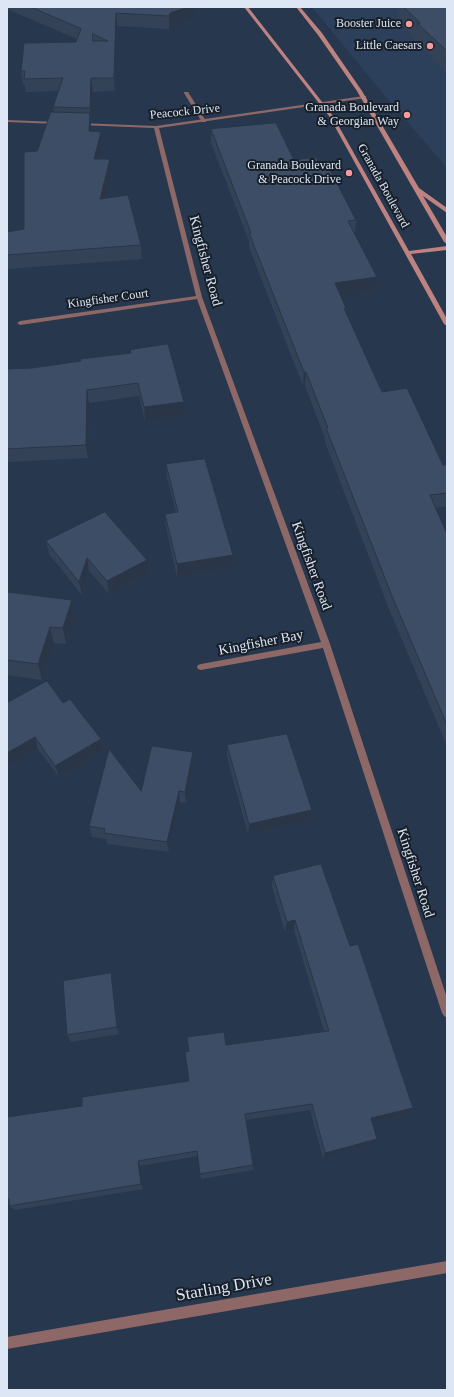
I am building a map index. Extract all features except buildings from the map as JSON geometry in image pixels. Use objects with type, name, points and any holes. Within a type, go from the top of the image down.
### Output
[{"type":"main road","name":"Granada Boulevard","points":[[246,7],[331,116],[361,166],[447,324]]},
{"type":"main road","name":"Granada Boulevard","points":[[298,7],[318,30],[364,97],[447,242]]},
{"type":"main road","points":[[416,189],[447,211]]},
{"type":"main road","points":[[408,253],[447,248]]},
{"type":"street","points":[[186,93],[204,121]]},
{"type":"street","name":"Peacock Drive","points":[[72,124],[156,127],[364,97]]},
{"type":"street","points":[[7,121],[65,124]]},
{"type":"street","name":"Kingfisher Road","points":[[156,127],[199,297],[326,644],[447,1013]]},
{"type":"street","name":"Kingfisher Court","points":[[20,323],[199,297]]},
{"type":"street","name":"Kingfisher Bay","points":[[201,668],[326,644]]},
{"type":"street","name":"Starling Drive","points":[[7,1343],[447,1267]]},
{"type":"shaded area","points":[[312,7],[447,7],[447,168],[385,96]]},
{"type":"place","name":"Booster Juice","points":[[409,24]]},
{"type":"place","name":"Little Caesars","points":[[430,46]]},
{"type":"place","name":"Granada Boulevard & Georgian Way","points":[[407,115]]},
{"type":"place","name":"Granada Boulevard & Peacock Drive","points":[[349,173]]}]
